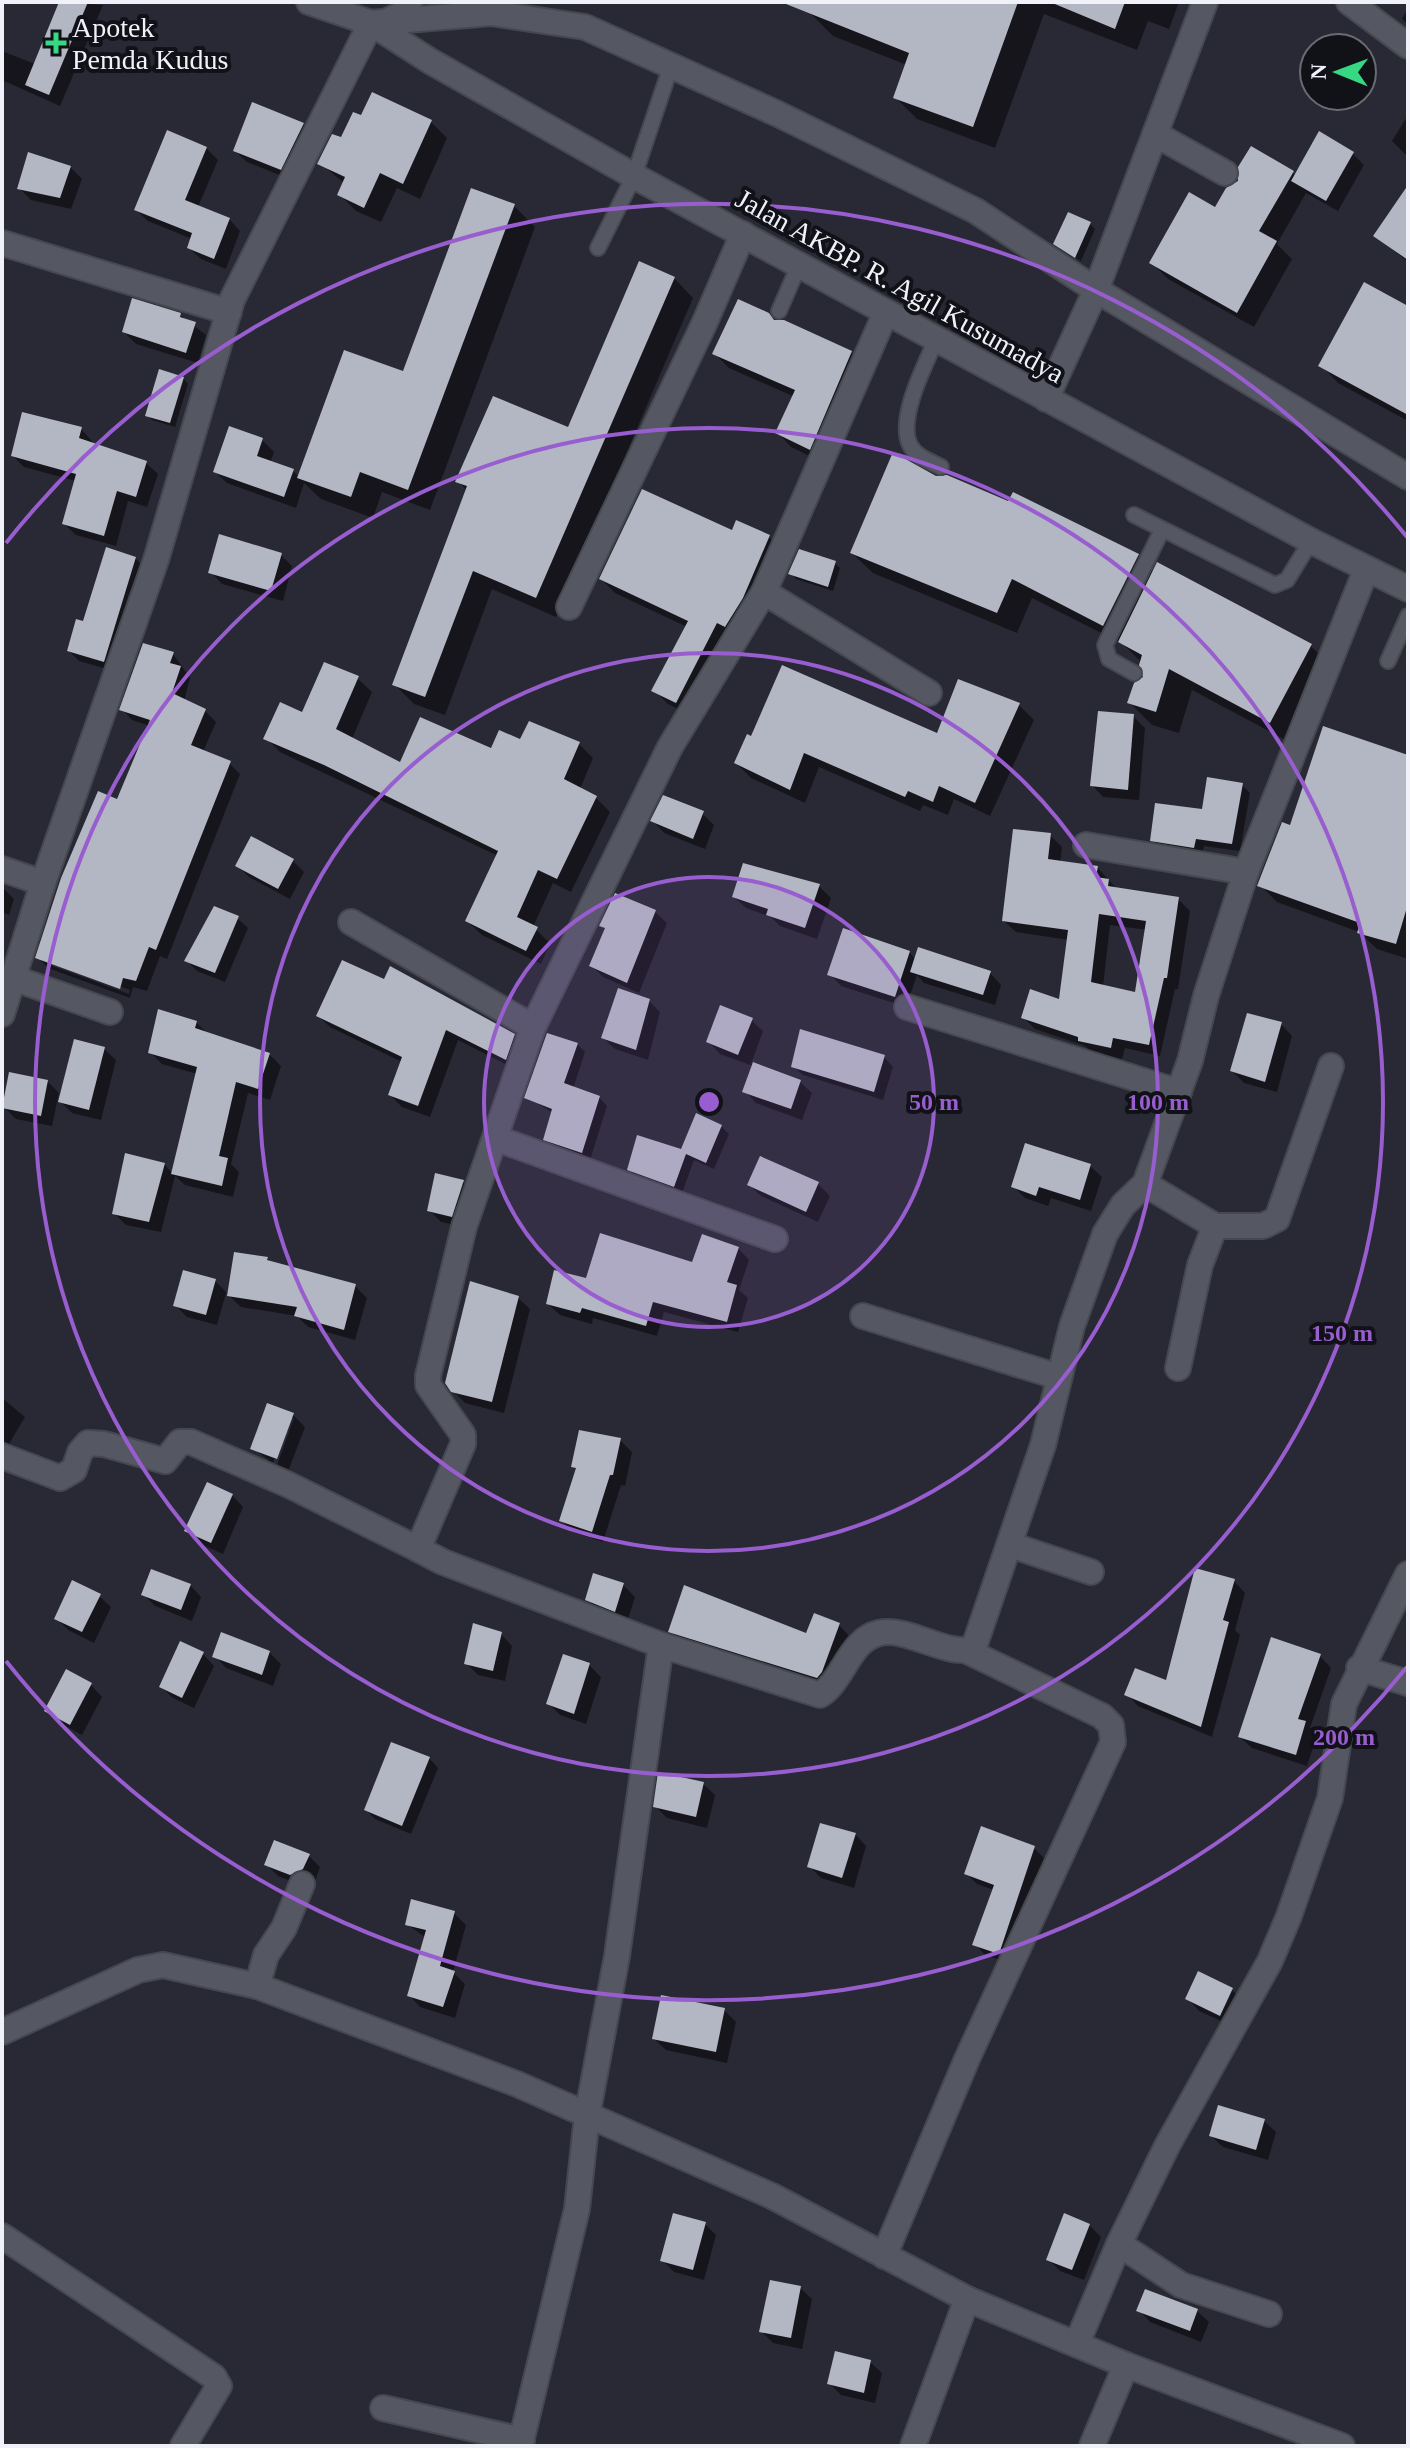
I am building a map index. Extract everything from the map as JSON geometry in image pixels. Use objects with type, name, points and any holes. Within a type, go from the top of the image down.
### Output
[{"type":"street","points":[[309,2],[366,13],[509,14],[585,27],[976,211],[1096,290],[1408,477]]},
{"type":"street","points":[[1046,399],[1096,290],[1205,2]]},
{"type":"street","points":[[1363,6],[1408,46]]},
{"type":"street","points":[[2,1014],[43,883],[156,560],[229,312],[366,13]]},
{"type":"street","name":"Jalan AKBP. R. Agil Kusumadya","points":[[366,13],[430,61],[634,176],[1311,541],[1408,589]]},
{"type":"street","points":[[1155,134],[1225,173]]},
{"type":"street","points":[[569,607],[705,322],[743,234]]},
{"type":"street","points":[[2,243],[229,312]]},
{"type":"street","points":[[418,1549],[463,1444],[463,1435],[428,1385],[428,1376],[464,1227],[533,1027],[670,747],[764,592],[886,312]]},
{"type":"street","points":[[967,1651],[978,1638],[1011,1545],[1043,1445],[1059,1377],[1105,1234],[1123,1205],[1145,1184],[1179,1092],[1246,872],[1366,570]]},
{"type":"street","points":[[764,592],[929,693]]},
{"type":"street","points":[[1086,845],[1246,872]]},
{"type":"street","points":[[2,869],[43,883]]},
{"type":"street","points":[[351,922],[533,1027]]},
{"type":"street","points":[[13,978],[110,1012]]},
{"type":"street","points":[[907,1007],[1179,1092]]},
{"type":"street","points":[[1145,1184],[1215,1226],[1263,1226],[1277,1219],[1331,1066]]},
{"type":"street","points":[[495,1138],[775,1239]]},
{"type":"street","points":[[1178,1368],[1200,1265],[1215,1226]]},
{"type":"street","points":[[863,1316],[1059,1377]]},
{"type":"street","points":[[2,1456],[60,1478],[74,1470],[80,1452],[88,1443],[113,1446],[165,1461],[180,1442],[191,1442],[289,1485],[443,1562],[661,1645],[820,1695],[863,1640],[876,1633],[917,1637],[967,1651],[1102,1716],[1111,1725],[1113,1742],[973,2045],[884,2256]]},
{"type":"street","points":[[1011,1545],[1091,1572]]},
{"type":"street","points":[[1077,2343],[1119,2244],[1167,2146],[1270,1961],[1322,1827],[1344,1704],[1359,1668],[1408,1574]]},
{"type":"street","points":[[383,2408],[521,2443],[577,2209],[587,2116],[617,1956],[661,1645]]},
{"type":"street","points":[[1359,1668],[1408,1683]]},
{"type":"street","points":[[261,1971],[284,1928],[302,1884]]},
{"type":"street","points":[[2,2032],[138,1970],[163,1965],[261,1971],[772,2196],[967,2299],[1126,2365],[1336,2445]]},
{"type":"street","points":[[2,2236],[214,2377],[219,2386],[183,2446]]},
{"type":"street","points":[[1119,2244],[1181,2285],[1269,2314]]},
{"type":"street","points":[[913,2446],[967,2299]]},
{"type":"street","points":[[1092,2446],[1100,2435],[1126,2365]]},
{"type":"lane","points":[[366,13],[415,2]]},
{"type":"lane","points":[[598,248],[634,176],[671,66]]},
{"type":"lane","points":[[779,311],[799,265]]},
{"type":"lane","points":[[936,340],[915,390],[906,429],[910,446],[918,456],[941,467]]},
{"type":"lane","points":[[1134,515],[1275,585],[1287,580],[1311,541]]},
{"type":"lane","points":[[1134,673],[1109,659],[1105,645],[1162,530]]},
{"type":"lane","points":[[1388,661],[1408,616]]},
{"type":"building","name":"Apotek Pemda Kudus","points":[[59,2],[88,2],[49,95],[25,85]]},
{"type":"building","points":[[781,2],[1018,2],[973,127],[893,98],[909,53]]},
{"type":"building","points":[[1050,2],[1125,2],[1115,29]]},
{"type":"building","points":[[372,92],[432,120],[403,184],[380,173],[364,208],[337,195],[345,177],[317,164],[332,134],[341,137],[353,112],[361,115]]},
{"type":"building","points":[[252,102],[304,123],[281,170],[233,151]]},
{"type":"building","points":[[167,130],[207,147],[185,200],[230,218],[214,259],[187,248],[192,233],[134,210]]},
{"type":"building","points":[[1319,131],[1354,152],[1326,201],[1291,181]]},
{"type":"building","points":[[1251,146],[1294,171],[1259,231],[1277,241],[1237,313],[1149,263],[1189,192],[1215,207],[1226,188],[1238,181],[1238,167]]},
{"type":"building","points":[[28,152],[71,166],[60,198],[17,189]]},
{"type":"building","points":[[1408,185],[1408,260],[1373,236]]},
{"type":"building","points":[[471,188],[515,204],[408,490],[360,472],[351,497],[297,478],[344,350],[403,371]]},
{"type":"building","points":[[1068,212],[1091,222],[1075,258],[1053,244]]},
{"type":"building","points":[[639,261],[675,277],[536,598],[473,571],[425,697],[392,685],[467,486],[455,482],[493,396],[568,427]]},
{"type":"building","points":[[1364,282],[1408,306],[1408,415],[1318,366]]},
{"type":"building","points":[[132,298],[181,313],[180,317],[196,322],[186,353],[122,332]]},
{"type":"building","points":[[738,299],[769,313],[774,320],[784,320],[852,351],[810,450],[775,433],[795,390],[712,354]]},
{"type":"building","points":[[159,369],[184,377],[170,423],[145,416]]},
{"type":"building","points":[[22,412],[82,427],[79,438],[147,461],[136,497],[117,491],[104,536],[62,524],[76,474],[11,456]]},
{"type":"building","points":[[229,426],[263,438],[257,456],[294,469],[284,497],[213,472]]},
{"type":"building","points":[[893,452],[936,476],[947,475],[1008,501],[1013,492],[1139,554],[1103,626],[1012,579],[997,613],[850,553]]},
{"type":"building","points":[[642,489],[732,530],[736,520],[770,535],[743,598],[725,627],[717,623],[676,703],[651,691],[688,621],[599,579]]},
{"type":"building","points":[[219,534],[282,553],[271,591],[208,573]]},
{"type":"building","points":[[106,547],[136,557],[104,662],[67,651],[76,619],[83,621]]},
{"type":"building","points":[[799,549],[836,561],[828,587],[788,574]]},
{"type":"building","points":[[1157,562],[1312,644],[1270,723],[1169,669],[1156,712],[1127,703],[1134,683],[1143,677],[1139,665],[1142,655],[1118,642]]},
{"type":"building","points":[[143,643],[174,652],[170,663],[181,666],[172,693],[206,709],[191,745],[231,761],[156,950],[149,947],[136,981],[123,978],[120,989],[35,958],[61,878],[98,791],[117,799],[150,720],[119,710]]},
{"type":"building","points":[[324,662],[359,676],[336,729],[400,762],[420,717],[491,748],[499,730],[520,739],[529,721],[580,742],[564,779],[597,796],[557,879],[538,870],[517,917],[538,927],[526,951],[465,921],[498,851],[324,765],[263,739],[280,702],[302,712]]},
{"type":"building","points":[[782,665],[937,733],[958,679],[1020,703],[975,803],[939,786],[933,802],[908,791],[905,797],[804,753],[790,790],[734,763],[747,734],[751,736]]},
{"type":"building","points":[[1098,711],[1134,714],[1128,790],[1090,786]]},
{"type":"building","points":[[1323,726],[1408,755],[1408,904],[1396,944],[1357,933],[1360,923],[1257,886],[1282,822],[1290,825]]},
{"type":"building","points":[[1207,777],[1243,783],[1232,844],[1196,839],[1194,848],[1150,841],[1155,803],[1202,809]]},
{"type":"building","points":[[663,795],[704,811],[693,839],[650,821]]},
{"type":"building","points":[[1013,829],[1051,833],[1048,859],[1098,866],[1096,877],[1109,879],[1108,886],[1179,897],[1167,978],[1164,978],[1149,1045],[1113,1038],[1111,1048],[1078,1041],[1078,1037],[1021,1018],[1030,989],[1059,999],[1068,930],[1002,921]],"holes":[[[1099,914],[1146,921],[1135,992],[1091,982]]]},
{"type":"building","points":[[251,836],[294,859],[278,889],[235,866]]},
{"type":"building","points":[[743,863],[820,884],[805,928],[766,915],[768,909],[732,897]]},
{"type":"building","points":[[615,893],[656,910],[627,983],[589,966],[605,928],[599,926]]},
{"type":"building","points":[[214,906],[239,916],[215,973],[184,961]]},
{"type":"building","points":[[843,928],[910,951],[895,997],[827,975]]},
{"type":"building","points":[[918,947],[991,971],[983,995],[910,972]]},
{"type":"building","points":[[342,960],[384,979],[390,966],[515,1034],[506,1060],[446,1030],[418,1106],[388,1095],[402,1057],[316,1016]]},
{"type":"building","points":[[618,988],[650,999],[636,1050],[601,1038]]},
{"type":"building","points":[[720,1005],[753,1018],[738,1055],[706,1042]]},
{"type":"building","points":[[158,1009],[197,1021],[195,1028],[270,1053],[258,1089],[236,1082],[219,1156],[228,1158],[222,1186],[171,1174],[197,1067],[148,1053]]},
{"type":"building","points":[[1247,1013],[1282,1022],[1265,1082],[1230,1071]]},
{"type":"building","points":[[800,1029],[885,1055],[874,1092],[791,1067]]},
{"type":"building","points":[[547,1033],[578,1043],[564,1083],[600,1096],[582,1153],[543,1140],[552,1109],[524,1098]]},
{"type":"building","points":[[74,1039],[105,1047],[89,1110],[58,1102]]},
{"type":"building","points":[[753,1062],[801,1080],[791,1109],[742,1092]]},
{"type":"building","points":[[9,1072],[48,1080],[41,1116],[2,1108]]},
{"type":"building","points":[[696,1113],[722,1125],[706,1163],[686,1154],[674,1187],[627,1170],[637,1135],[681,1149]]},
{"type":"building","points":[[1025,1143],[1091,1164],[1080,1200],[1039,1187],[1036,1196],[1011,1187]]},
{"type":"building","points":[[125,1153],[165,1163],[149,1222],[112,1214]]},
{"type":"building","points":[[760,1156],[819,1182],[806,1212],[747,1185]]},
{"type":"building","points":[[435,1173],[464,1180],[452,1217],[427,1211]]},
{"type":"building","points":[[600,1233],[692,1262],[702,1234],[739,1247],[727,1282],[737,1285],[727,1322],[653,1302],[646,1326],[582,1308],[580,1313],[546,1304],[554,1270],[586,1278]]},
{"type":"building","points":[[234,1252],[268,1257],[267,1260],[356,1284],[344,1330],[294,1316],[297,1307],[227,1296]]},
{"type":"building","points":[[183,1270],[216,1279],[206,1315],[173,1306]]},
{"type":"building","points":[[470,1281],[519,1296],[492,1402],[451,1392],[445,1383]]},
{"type":"building","points":[[267,1403],[294,1413],[277,1459],[250,1449]]},
{"type":"building","points":[[579,1430],[621,1438],[613,1475],[610,1475],[592,1532],[559,1521],[576,1468],[571,1467]]},
{"type":"building","points":[[207,1482],[233,1494],[211,1543],[184,1531]]},
{"type":"building","points":[[1195,1568],[1235,1579],[1223,1620],[1229,1622],[1201,1727],[1124,1695],[1135,1668],[1166,1680]]},
{"type":"building","points":[[151,1569],[191,1584],[181,1610],[141,1595]]},
{"type":"building","points":[[593,1573],[624,1583],[615,1612],[585,1600]]},
{"type":"building","points":[[72,1580],[101,1594],[82,1632],[54,1619]]},
{"type":"building","points":[[684,1585],[806,1633],[814,1613],[840,1623],[822,1672],[817,1678],[668,1632]]},
{"type":"building","points":[[473,1623],[502,1632],[493,1671],[464,1664]]},
{"type":"building","points":[[221,1632],[270,1651],[262,1675],[212,1657]]},
{"type":"building","points":[[1271,1637],[1321,1654],[1298,1719],[1306,1721],[1296,1755],[1238,1737]]},
{"type":"building","points":[[180,1641],[204,1652],[182,1698],[159,1687]]},
{"type":"building","points":[[563,1654],[590,1663],[574,1714],[546,1704]]},
{"type":"building","points":[[66,1669],[92,1683],[70,1725],[44,1711]]},
{"type":"building","points":[[391,1742],[430,1757],[402,1826],[364,1810]]},
{"type":"building","points":[[658,1772],[704,1782],[696,1817],[653,1807]]},
{"type":"building","points":[[820,1823],[856,1833],[842,1878],[807,1867]]},
{"type":"building","points":[[981,1826],[1035,1846],[999,1954],[972,1945],[994,1885],[964,1874]]},
{"type":"building","points":[[274,1840],[310,1854],[303,1869],[290,1875],[264,1865]]},
{"type":"building","points":[[411,1899],[455,1911],[440,1966],[455,1971],[443,2007],[407,1996],[426,1930],[405,1925]]},
{"type":"building","points":[[1198,1971],[1233,1988],[1220,2016],[1185,1999]]},
{"type":"building","points":[[661,1995],[725,2008],[716,2052],[652,2039]]},
{"type":"building","points":[[1218,2105],[1265,2119],[1256,2150],[1209,2136]]},
{"type":"building","points":[[673,2213],[706,2222],[693,2270],[660,2261]]},
{"type":"building","points":[[1064,2213],[1090,2224],[1072,2270],[1046,2260]]},
{"type":"building","points":[[770,2280],[801,2286],[791,2338],[759,2332]]},
{"type":"building","points":[[1145,2289],[1198,2309],[1190,2331],[1136,2311]]},
{"type":"building","points":[[835,2351],[871,2360],[864,2393],[827,2384]]},
{"type":"place","name":"Apotek Pemda Kudus","points":[[56,43]]}]
